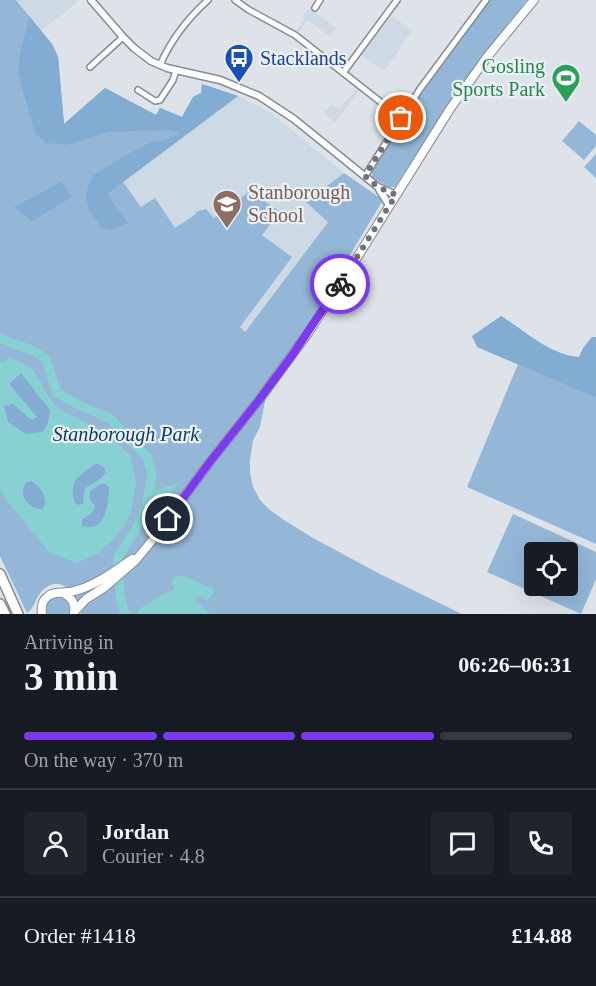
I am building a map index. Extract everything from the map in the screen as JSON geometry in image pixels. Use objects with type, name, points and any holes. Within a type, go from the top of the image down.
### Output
[{"type":"highway","points":[[0,574],[18,614]]},
{"type":"highway","points":[[0,604],[5,614]]},
{"type":"main road","points":[[74,613],[86,599],[105,587],[143,551],[259,400],[293,354],[346,274],[456,100],[487,57],[536,1]]},
{"type":"main road","points":[[42,614],[42,605],[53,593],[63,593],[85,587],[126,566]]},
{"type":"main road","points":[[63,593],[71,598],[74,613]]},
{"type":"street","points":[[92,0],[123,37],[140,53],[160,65],[220,80],[259,96],[294,119],[378,187],[396,195]]},
{"type":"street","points":[[160,65],[176,36],[192,15],[208,0]]},
{"type":"street","points":[[235,0],[295,35],[401,118]]},
{"type":"street","points":[[315,8],[320,0]]},
{"type":"street","points":[[343,72],[397,0]]},
{"type":"street","points":[[365,176],[420,89],[486,0]]},
{"type":"street","points":[[90,67],[123,37]]},
{"type":"street","points":[[138,90],[158,101],[173,80],[176,70]]},
{"type":"street","points":[[378,187],[389,206]]},
{"type":"shaded area","points":[[17,0],[80,0],[41,31]]},
{"type":"shaded area","points":[[309,8],[336,28],[330,36],[308,20],[299,32],[296,31],[304,19],[302,16]]},
{"type":"shaded area","points":[[29,16],[52,44],[58,57],[64,124],[105,88],[156,115],[160,108],[182,117],[193,97],[201,93],[202,84],[238,96],[107,194],[128,223],[112,230],[101,228],[88,207],[86,196],[94,175],[153,141],[164,141],[180,133],[168,130],[108,132],[67,145],[47,143],[35,134],[18,73]]},
{"type":"shaded area","points":[[392,16],[412,31],[384,71],[361,55]]},
{"type":"shaded area","points":[[356,89],[359,91],[335,122],[324,113],[332,104],[339,109]]},
{"type":"shaded area","name":"Stanborough School","points":[[238,96],[271,113],[344,173],[306,202],[328,221],[231,351],[107,194]]},
{"type":"shaded area","points":[[61,182],[72,197],[32,221],[14,207]]},
{"type":"shaded area","points":[[501,316],[547,347],[568,355],[579,357],[592,337],[596,337],[596,398],[477,347],[472,336]]},
{"type":"shaded area","points":[[9,357],[34,371],[57,408],[99,429],[130,455],[136,482],[132,507],[126,524],[115,538],[98,553],[77,563],[50,553],[7,501],[0,489],[0,360],[3,363]],"holes":[[[21,373],[50,410],[48,423],[43,432],[26,434],[8,422],[4,406],[13,404],[32,420],[37,417],[9,384]],[[96,463],[106,471],[101,478],[85,489],[83,504],[79,505],[75,503],[73,488],[80,475]],[[31,481],[42,491],[45,497],[43,509],[33,507],[23,497],[26,482]],[[101,484],[109,487],[104,516],[96,526],[90,527],[82,526],[82,519],[90,514],[95,506],[90,499],[90,491]]]},
{"type":"shaded area","points":[[21,373],[50,410],[48,423],[43,432],[26,434],[8,423],[4,406],[13,404],[31,420],[9,383]]},
{"type":"shaded area","points":[[97,463],[105,469],[105,472],[100,479],[88,486],[83,504],[79,505],[75,503],[73,495],[74,483]]},
{"type":"shaded area","points":[[31,481],[44,494],[43,509],[33,507],[23,497],[26,482]]},
{"type":"shaded area","points":[[179,483],[148,516],[154,491]]},
{"type":"shaded area","points":[[101,484],[109,487],[104,516],[96,526],[82,526],[82,519],[95,507],[90,499],[90,491]]},
{"type":"shaded area","points":[[176,576],[190,579],[213,589],[214,592],[207,601],[197,596],[196,601],[210,614],[138,614],[138,610],[175,589],[172,580]]},
{"type":"green space","name":"Stanborough Park","points":[[0,0],[16,0],[52,44],[58,57],[64,124],[105,88],[156,115],[160,108],[182,117],[193,97],[201,93],[202,84],[238,96],[123,182],[141,207],[155,198],[175,228],[196,214],[195,212],[206,209],[214,218],[250,191],[280,212],[262,235],[292,257],[240,327],[245,332],[328,222],[306,202],[344,173],[383,200],[293,350],[269,381],[260,427],[253,440],[250,473],[253,487],[260,500],[284,520],[380,574],[462,614],[81,614],[67,588],[55,584],[41,592],[27,613],[0,556]]},
{"type":"green space","points":[[489,0],[527,0],[440,118],[395,187],[388,187],[372,177],[372,171],[403,120]]},
{"type":"green space","points":[[579,121],[596,135],[596,146],[584,160],[562,141]]},
{"type":"green space","points":[[596,154],[596,178],[584,167]]},
{"type":"green space","points":[[518,364],[596,398],[596,544],[467,487]]},
{"type":"green space","points":[[513,514],[574,542],[524,542],[524,589],[487,572]]},
{"type":"green space","points":[[578,544],[596,552],[596,579],[581,614],[541,596],[578,596]]},
{"type":"green space","points":[[55,597],[67,602],[70,607],[69,614],[47,614],[46,608]]},
{"type":"waterway","points":[[0,337],[42,356],[48,365],[57,393],[111,419],[125,436],[147,456],[152,476],[146,506],[137,527],[118,557],[120,594],[125,614]]},
{"type":"way so far","points":[[340,284],[396,195],[378,187],[365,176],[401,118]]},
{"type":"place","name":"Stacklands","points":[[239,84]]},
{"type":"place","name":"Gosling Sports Park","points":[[566,104]]},
{"type":"place","name":"Stanborough School","points":[[227,230]]},
{"type":"route","points":[[168,519],[293,354],[340,284]]}]
